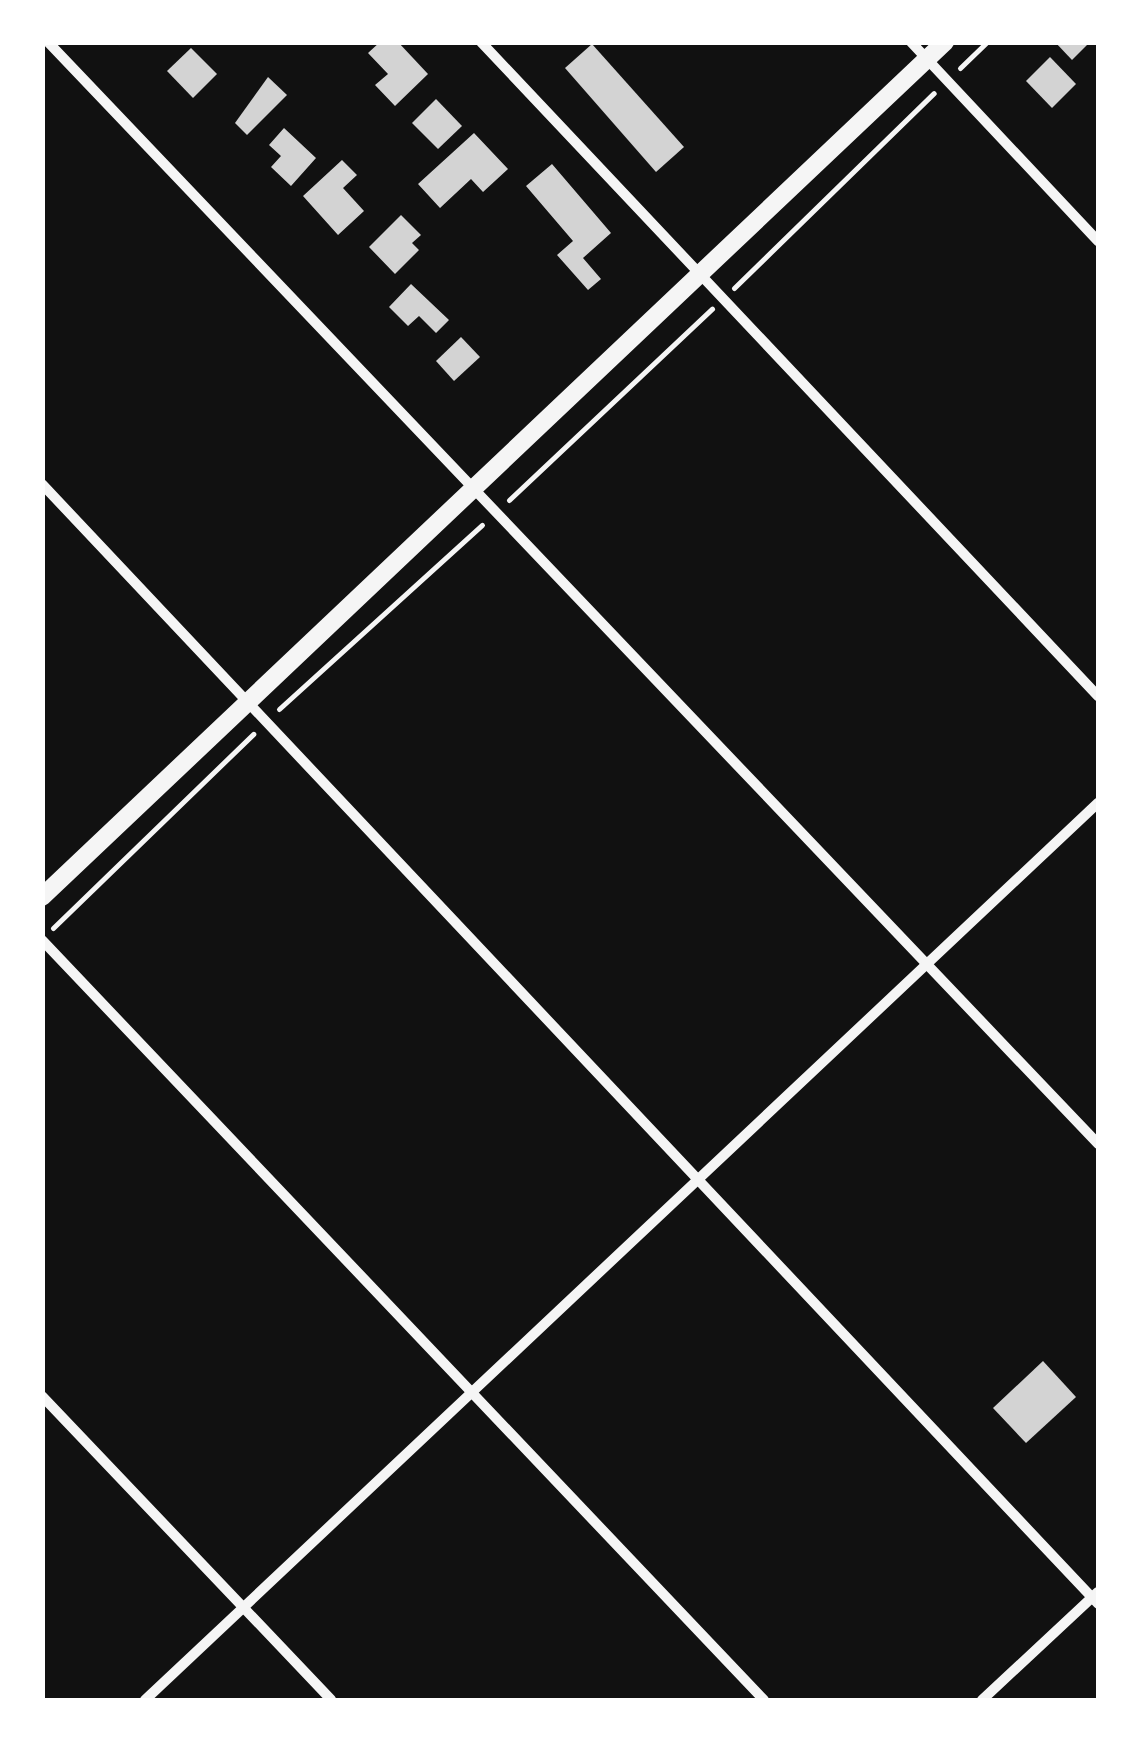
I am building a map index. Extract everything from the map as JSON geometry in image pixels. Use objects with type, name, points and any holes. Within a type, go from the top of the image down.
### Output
[{"type":"street","points":[[48,42],[1098,1144]]},
{"type":"street","points":[[481,42],[1098,696]]},
{"type":"street","points":[[911,42],[1098,241]]},
{"type":"street","points":[[42,897],[945,42]]},
{"type":"street","points":[[42,484],[1096,1598],[982,1700]]},
{"type":"street","points":[[146,1700],[1098,803]]},
{"type":"street","points":[[42,939],[764,1700]]},
{"type":"street","points":[[42,1396],[330,1700]]},
{"type":"path","points":[[42,939],[266,721],[497,512],[722,300],[987,42]]},
{"type":"building","points":[[380,42],[398,42],[428,74],[395,106],[375,85],[388,74],[368,53]]},
{"type":"building","points":[[1055,42],[1090,42],[1072,60]]},
{"type":"building","points":[[592,44],[684,147],[656,172],[565,68]]},
{"type":"building","points":[[191,48],[217,74],[193,98],[167,71]]},
{"type":"building","points":[[1050,57],[1076,84],[1052,108],[1026,81]]},
{"type":"building","points":[[268,77],[287,95],[247,135],[235,123]]},
{"type":"building","points":[[436,99],[462,126],[438,149],[412,123]]},
{"type":"building","points":[[284,128],[316,158],[291,186],[271,167],[281,156],[269,145]]},
{"type":"building","points":[[474,133],[508,169],[483,192],[471,179],[440,208],[418,184]]},
{"type":"building","points":[[342,160],[357,175],[343,188],[364,211],[338,235],[303,196]]},
{"type":"building","points":[[552,164],[611,233],[583,258],[601,279],[588,290],[557,255],[573,241],[526,186]]},
{"type":"building","points":[[401,215],[421,235],[412,243],[419,250],[395,274],[369,247]]},
{"type":"building","points":[[411,284],[449,320],[436,333],[419,316],[408,326],[389,307]]},
{"type":"building","points":[[461,337],[480,357],[454,381],[436,361]]},
{"type":"building","points":[[1043,1361],[1076,1397],[1026,1443],[993,1408]]}]
